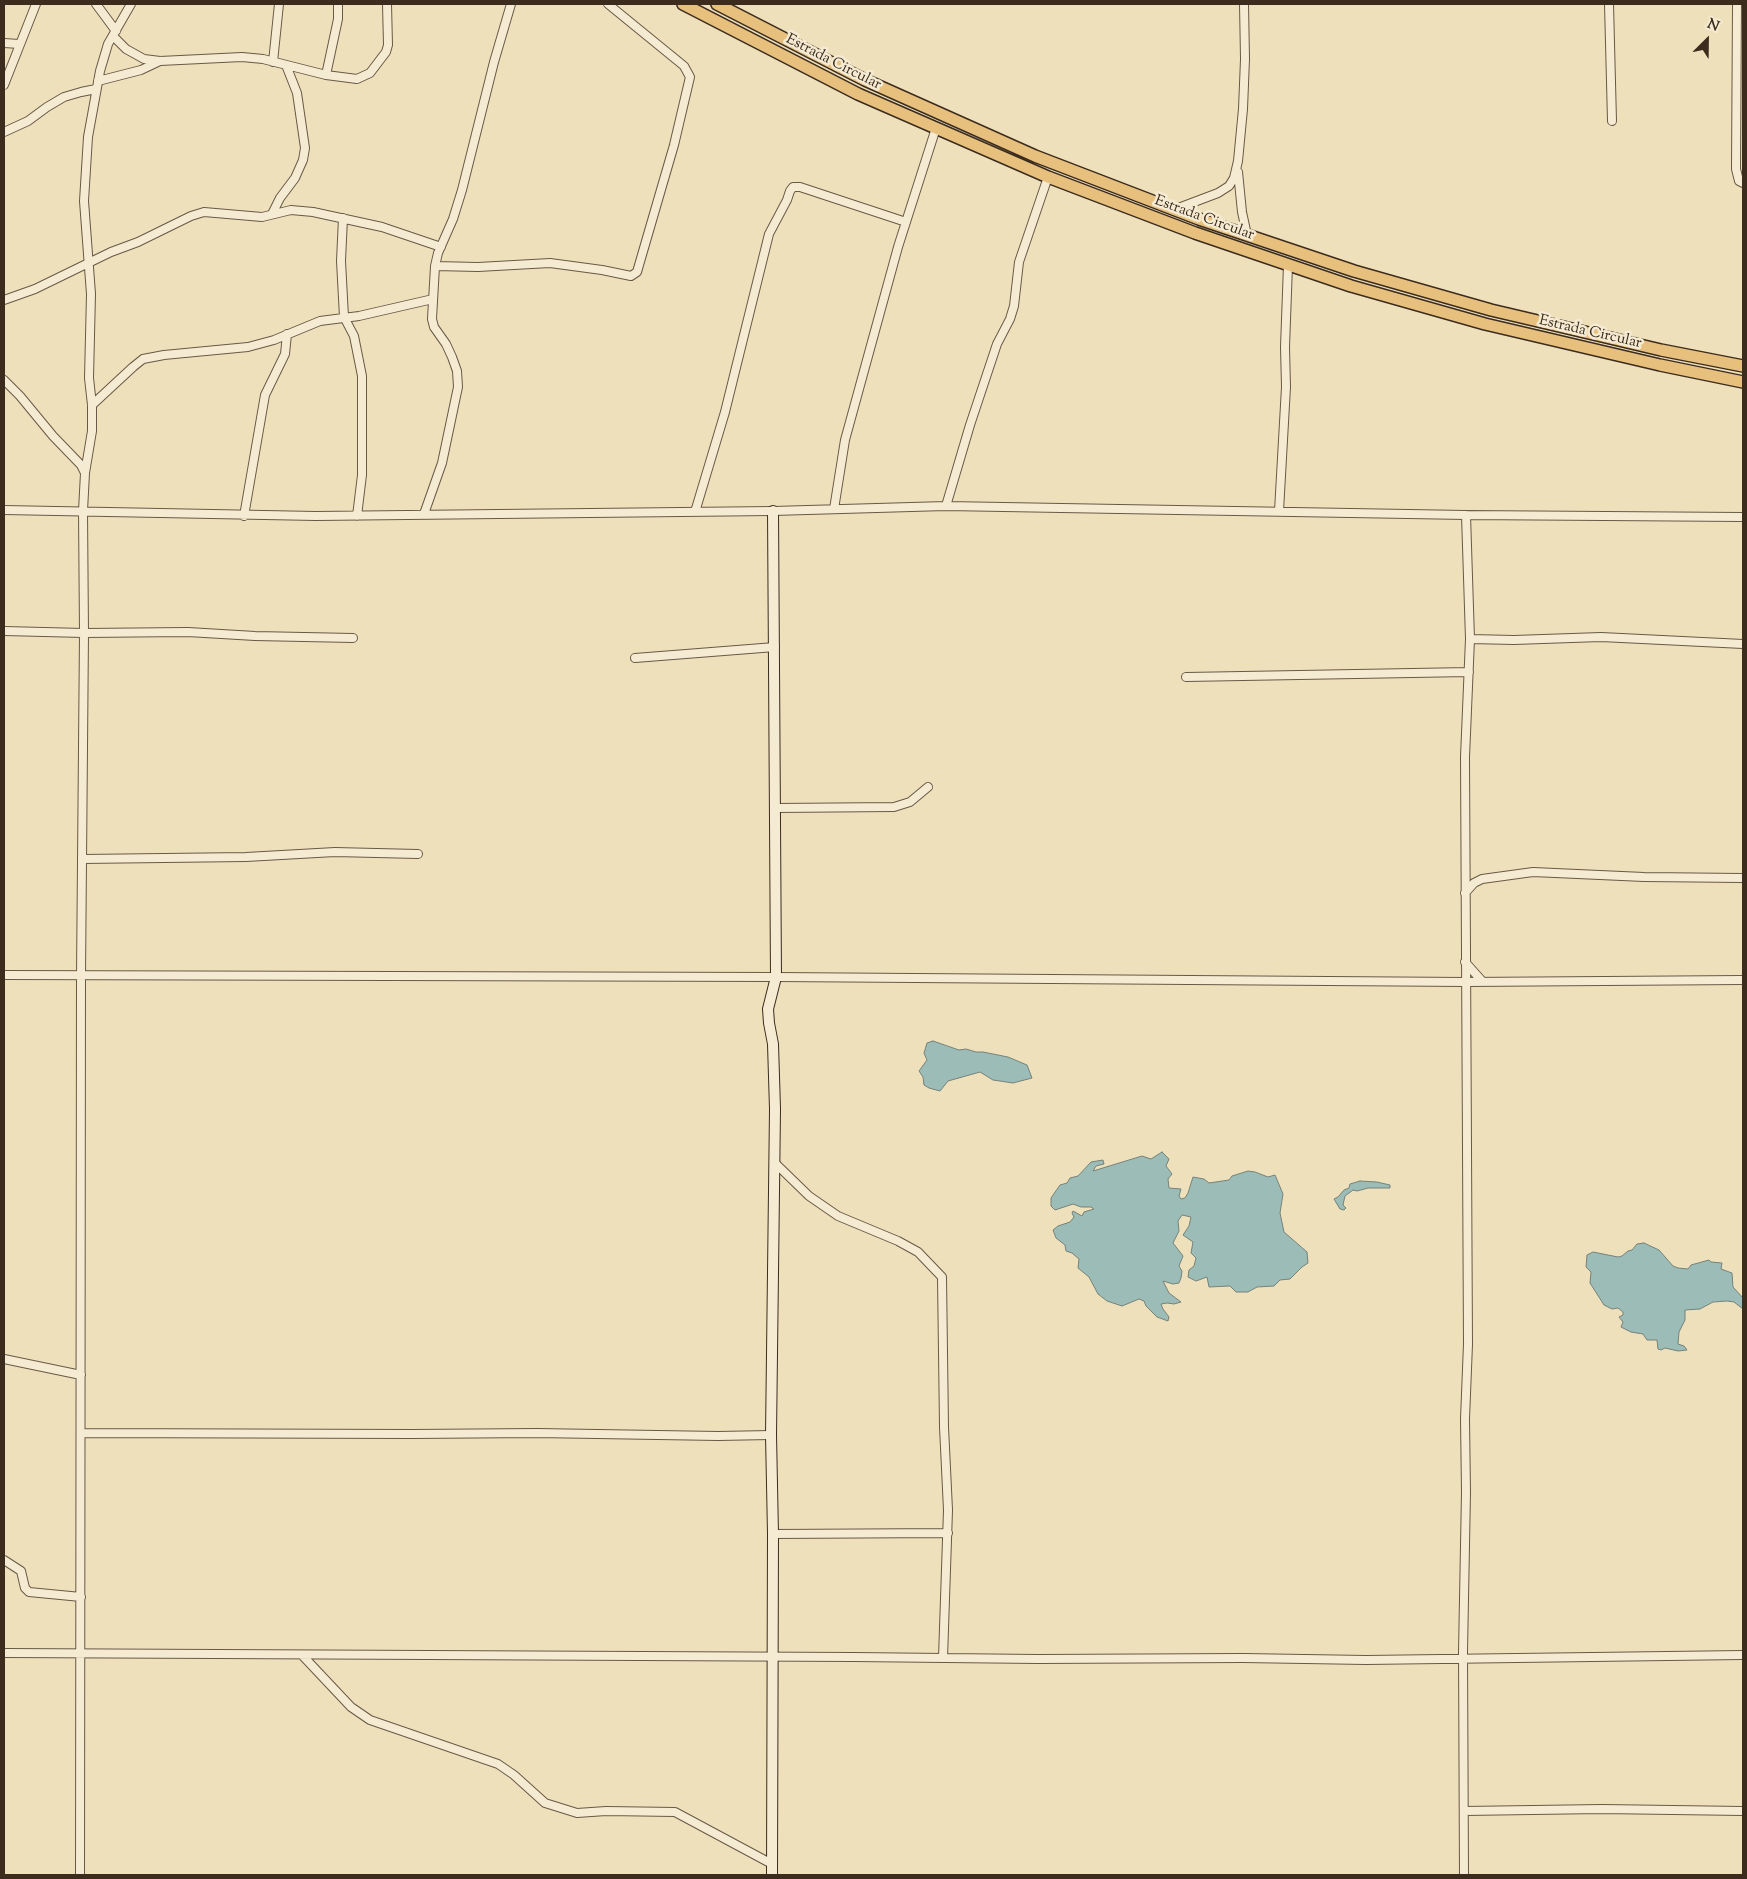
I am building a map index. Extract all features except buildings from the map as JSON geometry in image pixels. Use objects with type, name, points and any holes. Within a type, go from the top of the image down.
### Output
[{"type":"main road","name":"Estrada Circular","points":[[683,4],[858,94],[1048,177],[1196,233],[1351,286],[1485,324],[1660,365],[1743,382]]},
{"type":"main road","name":"Estrada Circular","points":[[716,4],[865,80],[1035,156],[1172,210],[1354,271],[1491,310],[1662,350],[1743,366]]},
{"type":"street","points":[[4,85],[36,4]]},
{"type":"street","points":[[96,4],[119,44],[135,55],[144,58],[160,61],[242,57],[273,62],[326,75],[357,79],[364,77],[380,62],[386,52],[388,45],[387,4]]},
{"type":"street","points":[[80,1875],[83,512],[85,473],[92,431],[89,378],[92,322],[90,263],[84,201],[88,137],[97,85],[108,44],[131,4]]},
{"type":"street","points":[[273,62],[279,4]]},
{"type":"street","points":[[326,75],[338,19],[338,4]]},
{"type":"street","points":[[424,514],[442,463],[458,387],[457,371],[452,357],[446,344],[434,327],[435,266],[462,190],[501,34],[511,4]]},
{"type":"street","points":[[435,266],[478,267],[550,263],[631,276],[637,272],[672,155],[690,77],[684,66],[608,4]]},
{"type":"street","points":[[1244,4],[1245,59],[1237,167],[1242,212],[1247,236]]},
{"type":"street","points":[[1609,4],[1612,121]]},
{"type":"street","points":[[1737,4],[1736,169],[1739,181],[1743,183]]},
{"type":"street","points":[[4,42],[19,44]]},
{"type":"street","points":[[4,132],[28,121],[64,97],[141,70],[160,61]]},
{"type":"street","points":[[272,214],[303,160],[305,148],[297,94],[286,65]]},
{"type":"street","points":[[834,509],[845,440],[906,222],[936,128]]},
{"type":"street","points":[[1172,210],[1204,199],[1228,186],[1234,178],[1237,167]]},
{"type":"street","points":[[946,506],[997,344],[1010,319],[1019,262],[1048,177]]},
{"type":"street","points":[[695,512],[725,412],[769,234],[790,191],[794,187],[800,187],[906,222]]},
{"type":"street","points":[[4,300],[35,289],[111,252],[204,212],[262,217],[291,210],[314,212],[382,227],[441,247]]},
{"type":"street","points":[[343,218],[341,261],[344,317],[354,336],[362,376],[362,475],[357,516]]},
{"type":"street","points":[[1279,511],[1286,387],[1285,347],[1288,265]]},
{"type":"street","points":[[92,405],[144,359],[164,354],[248,346],[320,321],[359,316],[433,299]]},
{"type":"street","points":[[244,516],[265,395],[285,354],[287,334]]},
{"type":"street","points":[[4,380],[81,465],[85,473]]},
{"type":"street","points":[[4,510],[244,516],[357,516],[773,511],[946,506],[1466,515],[1743,517]]},
{"type":"street","points":[[772,1875],[771,1658],[773,1534],[771,1435],[774,1162],[773,1044],[768,1009],[776,977],[773,511]]},
{"type":"street","points":[[1464,1875],[1463,1660],[1466,1492],[1465,1419],[1468,1344],[1465,756],[1470,639],[1466,515]]},
{"type":"street","points":[[4,631],[84,633],[188,632],[255,636],[353,638]]},
{"type":"street","points":[[1470,639],[1514,640],[1601,637],[1743,644]]},
{"type":"street","points":[[635,658],[775,647]]},
{"type":"street","points":[[1186,677],[1469,672]]},
{"type":"street","points":[[776,808],[894,807],[910,802],[928,787]]},
{"type":"street","points":[[82,858],[246,857],[335,852],[418,854]]},
{"type":"street","points":[[1465,893],[1474,883],[1482,879],[1533,872],[1644,877],[1743,878]]},
{"type":"street","points":[[1465,962],[1482,981]]},
{"type":"street","points":[[4,975],[776,977],[1466,982],[1743,980]]},
{"type":"street","points":[[774,1162],[809,1196],[838,1216],[898,1241],[918,1252],[942,1277],[944,1427],[948,1533],[943,1658]]},
{"type":"street","points":[[4,1359],[81,1376]]},
{"type":"street","points":[[81,1433],[771,1435]]},
{"type":"street","points":[[773,1534],[948,1533]]},
{"type":"street","points":[[4,1560],[21,1571],[25,1588],[29,1592],[81,1597]]},
{"type":"street","points":[[4,1653],[1366,1660],[1743,1655]]},
{"type":"street","points":[[302,1655],[351,1708],[370,1720],[498,1764],[514,1775],[545,1803],[576,1813],[606,1811],[675,1812],[772,1864]]},
{"type":"street","points":[[1464,1811],[1593,1808],[1743,1811]]},
{"type":"water","points":[[933,1041],[959,1050],[966,1049],[1008,1057],[1027,1065],[1032,1078],[1013,1083],[993,1080],[980,1072],[948,1081],[940,1091],[929,1088],[924,1085],[923,1077],[919,1071],[927,1060],[924,1053],[927,1043]]},
{"type":"water","points":[[1162,1152],[1169,1159],[1166,1166],[1172,1174],[1168,1179],[1169,1188],[1181,1189],[1179,1196],[1181,1199],[1185,1198],[1188,1193],[1193,1177],[1204,1179],[1209,1183],[1229,1180],[1232,1176],[1248,1171],[1268,1177],[1275,1175],[1283,1194],[1280,1213],[1284,1232],[1307,1252],[1308,1263],[1290,1279],[1280,1280],[1274,1286],[1257,1287],[1248,1292],[1236,1292],[1230,1286],[1209,1287],[1207,1277],[1196,1281],[1188,1277],[1189,1270],[1194,1266],[1196,1258],[1191,1253],[1193,1242],[1183,1235],[1189,1226],[1191,1217],[1182,1215],[1178,1221],[1179,1231],[1173,1243],[1183,1256],[1179,1266],[1182,1271],[1181,1278],[1179,1283],[1173,1284],[1163,1281],[1169,1293],[1181,1302],[1161,1304],[1169,1317],[1168,1321],[1157,1317],[1146,1306],[1144,1301],[1139,1299],[1122,1306],[1107,1301],[1098,1294],[1089,1277],[1078,1268],[1079,1259],[1066,1251],[1065,1245],[1056,1238],[1053,1230],[1070,1222],[1074,1217],[1073,1211],[1082,1216],[1084,1212],[1094,1209],[1073,1204],[1055,1210],[1051,1206],[1051,1198],[1060,1185],[1067,1183],[1070,1178],[1078,1176],[1091,1162],[1103,1160],[1104,1164],[1096,1166],[1093,1171],[1142,1156],[1151,1159]]},
{"type":"water","points":[[1360,1181],[1390,1185],[1390,1188],[1353,1190],[1345,1196],[1343,1205],[1346,1208],[1344,1210],[1340,1209],[1334,1199],[1349,1188],[1350,1184]]},
{"type":"water","points":[[1644,1243],[1659,1250],[1673,1266],[1678,1268],[1688,1269],[1691,1265],[1709,1260],[1722,1263],[1721,1269],[1732,1273],[1733,1287],[1743,1298],[1743,1309],[1734,1302],[1727,1301],[1713,1302],[1700,1309],[1685,1310],[1685,1320],[1679,1332],[1678,1344],[1684,1346],[1687,1350],[1658,1349],[1657,1340],[1647,1340],[1643,1334],[1631,1332],[1621,1327],[1623,1322],[1619,1317],[1623,1315],[1623,1312],[1618,1308],[1612,1309],[1604,1305],[1590,1283],[1591,1272],[1586,1267],[1587,1255],[1593,1252],[1618,1257],[1632,1250],[1637,1244]]}]
